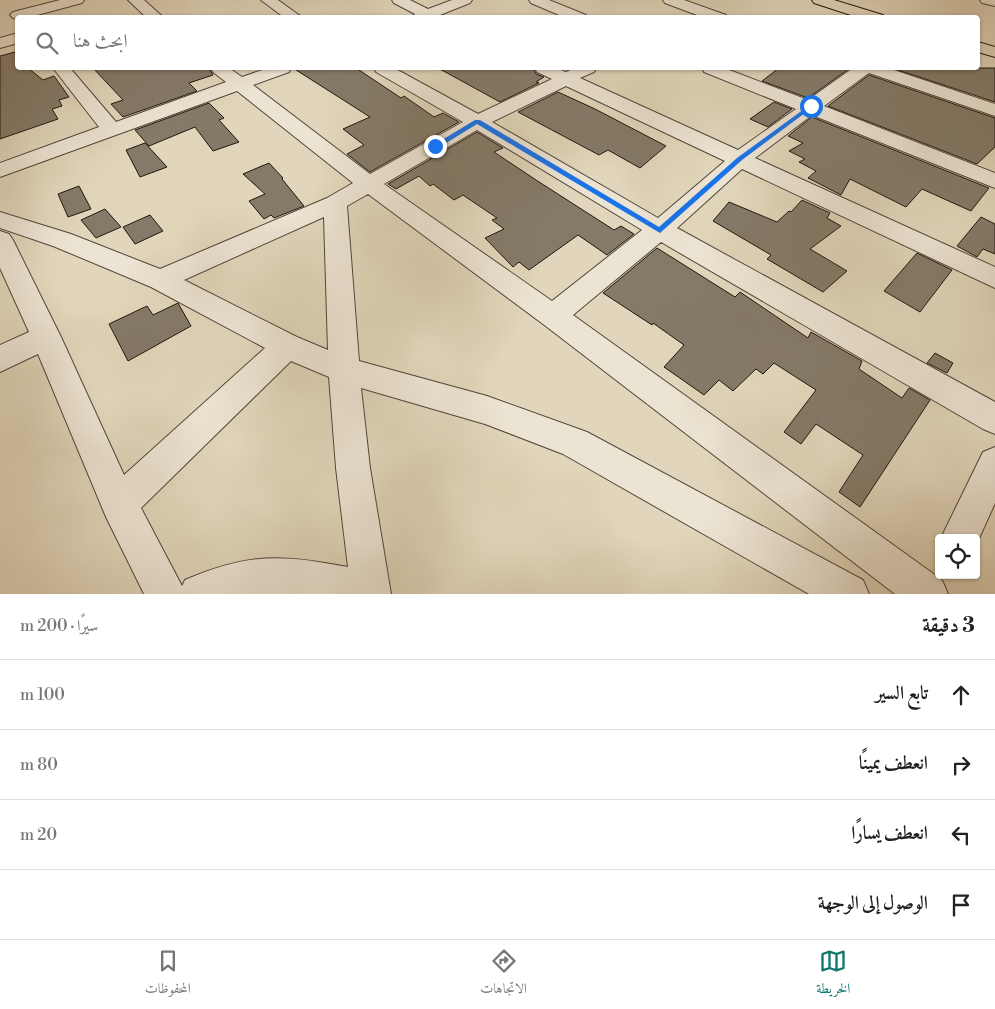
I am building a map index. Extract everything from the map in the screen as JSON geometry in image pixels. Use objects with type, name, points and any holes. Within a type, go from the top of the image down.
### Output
[{"type":"main road","points":[[819,0],[868,15]]},
{"type":"main road","points":[[980,48],[995,52]]},
{"type":"street","points":[[16,13],[77,0]]},
{"type":"street","points":[[268,0],[291,15]]},
{"type":"street","points":[[399,0],[425,15]]},
{"type":"street","points":[[429,15],[465,0]]},
{"type":"street","points":[[536,0],[574,15]]},
{"type":"street","points":[[670,0],[713,15]]},
{"type":"street","points":[[690,15],[719,0]]},
{"type":"street","points":[[988,0],[995,2]]},
{"type":"street","points":[[142,1],[154,15]]},
{"type":"street","points":[[0,43],[15,39]]},
{"type":"street","points":[[63,70],[112,130]]},
{"type":"street","points":[[0,170],[112,130],[229,76],[270,70]]},
{"type":"street","points":[[386,70],[478,122],[660,230],[995,419]]},
{"type":"street","points":[[548,70],[995,278]]},
{"type":"street","points":[[160,280],[336,203],[478,122],[584,70]]},
{"type":"street","points":[[715,70],[811,106],[995,181]]},
{"type":"street","points":[[553,316],[660,230],[740,159],[861,70]]},
{"type":"street","points":[[878,70],[995,110]]},
{"type":"street","points":[[229,76],[369,184],[553,316],[928,594]]},
{"type":"street","points":[[199,594],[220,584],[255,577],[308,579],[371,593],[353,468],[344,370],[336,203]]},
{"type":"street","points":[[0,220],[62,240],[160,280],[287,346],[344,370],[487,410],[575,443],[849,594]]},
{"type":"street","points":[[0,240],[46,337],[119,504],[165,594]]},
{"type":"street","points":[[0,359],[46,337]]},
{"type":"street","points":[[119,504],[287,346]]},
{"type":"street","points":[[962,534],[995,464]]},
{"type":"street","points":[[933,594],[940,579]]},
{"type":"building","points":[[15,52],[15,70],[30,70],[43,80],[54,76],[69,97],[59,100],[62,106],[52,109],[58,119],[0,139],[0,56]]},
{"type":"building","points":[[980,68],[995,68],[995,102],[898,70],[980,70]]},
{"type":"building","points":[[95,70],[210,70],[213,75],[189,83],[197,91],[123,117],[111,104],[123,100]]},
{"type":"building","points":[[296,70],[359,70],[401,98],[404,96],[434,117],[443,113],[459,122],[370,172],[347,154],[364,145],[343,129],[370,117]]},
{"type":"building","points":[[442,70],[534,70],[536,74],[544,77],[536,82],[539,83],[500,102]]},
{"type":"building","points":[[776,70],[847,70],[808,98],[762,81]]},
{"type":"building","points":[[869,75],[995,118],[995,147],[977,164],[828,106]]},
{"type":"building","points":[[558,92],[666,146],[640,168],[608,150],[599,155],[518,112]]},
{"type":"building","points":[[774,102],[792,109],[768,127],[750,119]]},
{"type":"building","points":[[209,103],[224,118],[219,120],[239,142],[213,151],[195,127],[149,146],[135,130]]},
{"type":"building","points":[[812,117],[989,188],[971,211],[922,189],[906,207],[850,179],[841,195],[808,178],[816,171],[799,162],[805,159],[789,151],[803,143],[788,136]]},
{"type":"building","points":[[477,132],[503,148],[494,152],[536,180],[614,230],[621,226],[634,234],[607,255],[578,235],[529,270],[519,262],[513,267],[485,238],[504,229],[492,220],[497,218],[463,195],[454,200],[433,184],[430,186],[419,176],[396,189],[388,184]]},
{"type":"building","points":[[145,143],[167,167],[140,177],[126,150]]},
{"type":"building","points":[[269,163],[304,206],[274,218],[271,215],[264,219],[249,201],[265,194],[243,174]]},
{"type":"building","points":[[79,186],[91,209],[68,217],[58,194]]},
{"type":"building","points":[[802,200],[830,213],[827,218],[841,226],[810,249],[847,271],[823,292],[767,259],[771,255],[713,221],[729,202],[777,222],[789,211],[791,212]]},
{"type":"building","points":[[105,209],[121,227],[96,238],[81,220]]},
{"type":"building","points":[[150,215],[163,231],[135,244],[123,227]]},
{"type":"building","points":[[981,217],[995,224],[995,254],[983,249],[977,257],[957,246]]},
{"type":"building","points":[[657,248],[735,297],[740,292],[808,338],[811,332],[862,361],[859,369],[902,398],[909,388],[930,400],[860,507],[839,492],[863,455],[816,424],[801,444],[784,432],[816,390],[774,363],[763,374],[756,369],[733,391],[719,380],[704,395],[664,367],[684,345],[653,323],[652,325],[603,293]]},
{"type":"building","points":[[917,253],[952,270],[920,312],[884,291]]},
{"type":"building","points":[[178,303],[191,326],[128,361],[109,324],[147,306],[153,315]]},
{"type":"building","points":[[935,353],[953,363],[947,373],[927,363]]},
{"type":"route","points":[[435,146],[478,122],[660,230],[740,159],[811,106]]}]
